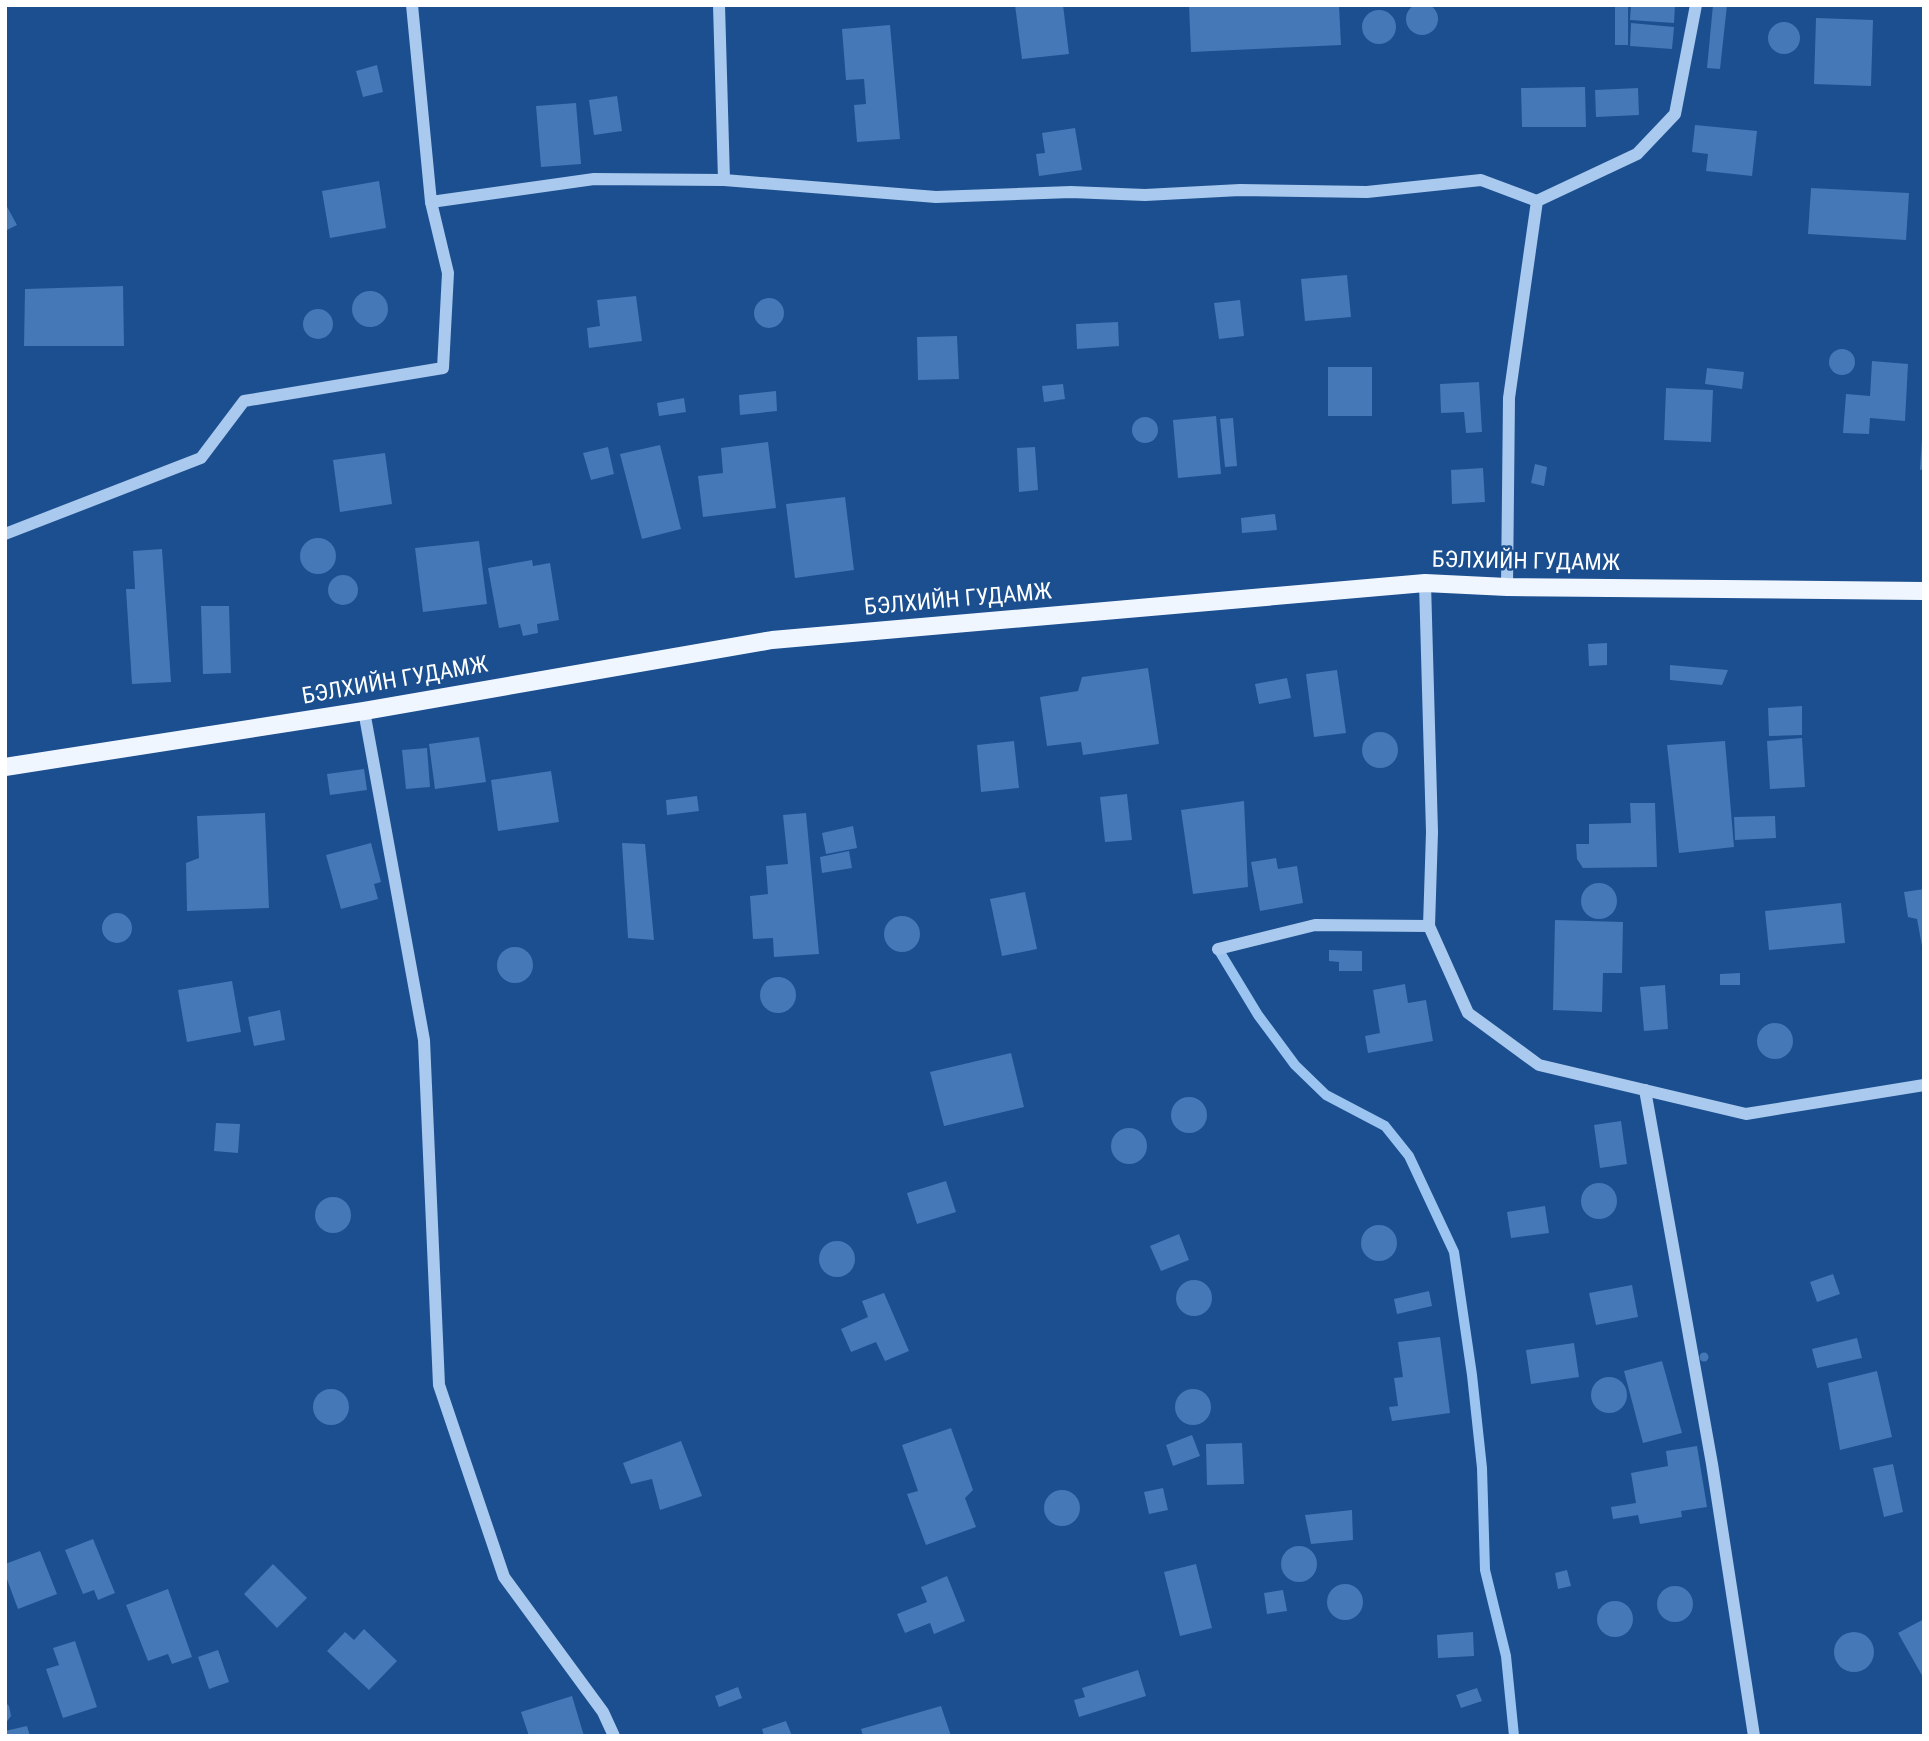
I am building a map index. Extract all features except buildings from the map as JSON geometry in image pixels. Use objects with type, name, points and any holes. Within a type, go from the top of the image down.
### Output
[{"type":"main road","name":"БЭЛХИЙН ГУДАМЖ","points":[[5,767],[364,711],[772,640],[1425,583],[1507,587],[1924,591]]},
{"type":"street","points":[[5,534],[201,458],[244,401],[443,368],[448,273],[431,202],[412,5]]},
{"type":"street","points":[[719,5],[724,180]]},
{"type":"street","points":[[431,202],[594,179],[724,180],[936,197],[1071,192],[1145,195],[1240,190],[1367,192],[1481,180],[1537,201],[1637,153],[1675,114],[1696,5]]},
{"type":"street","points":[[1507,587],[1509,398],[1537,201]]},
{"type":"street","points":[[1425,583],[1432,832],[1429,926],[1468,1013],[1539,1065],[1746,1114],[1924,1086]]},
{"type":"street","points":[[364,711],[424,1040],[439,1385],[504,1577],[603,1712],[614,1736]]},
{"type":"street","points":[[1218,949],[1315,925],[1429,926]]},
{"type":"street","points":[[1644,1090],[1712,1464],[1754,1736]]},
{"type":"waterway","points":[[1218,949],[1258,1015],[1295,1065],[1326,1095],[1385,1126],[1409,1156],[1454,1252],[1482,1468],[1485,1570],[1506,1656],[1514,1736]]}]
